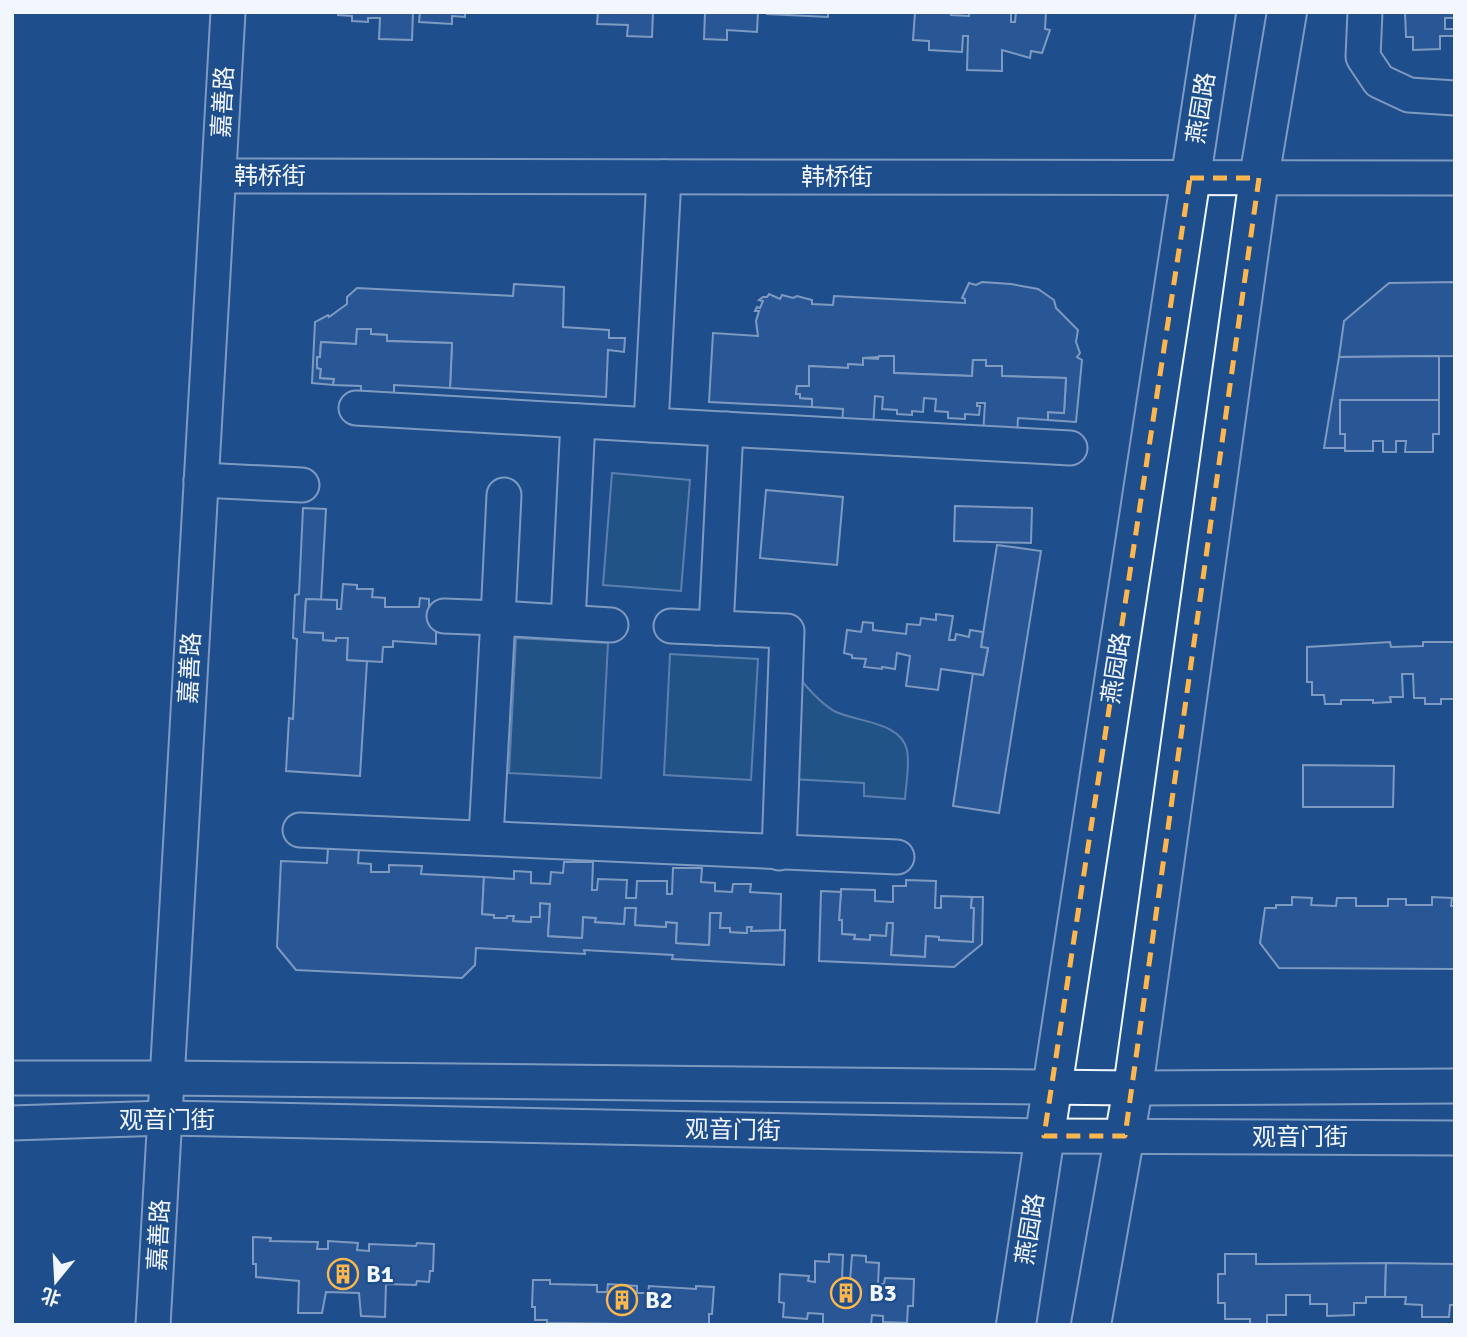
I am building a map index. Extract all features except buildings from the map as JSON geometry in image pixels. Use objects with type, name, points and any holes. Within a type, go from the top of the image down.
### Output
[{"type":"main road","name":"燕园路","points":[[1016,1325],[1216,12]]},
{"type":"main road","points":[[1091,1325],[1133,1088],[1259,178],[1287,12]]},
{"type":"street","name":"嘉善路","points":[[153,1325],[228,12]]},
{"type":"street","points":[[1365,12],[1363,57],[1380,81],[1409,95],[1455,98]]},
{"type":"street","name":"韩桥街","points":[[219,176],[1455,178]]},
{"type":"street","points":[[651,425],[664,177]]},
{"type":"street","points":[[356,408],[1070,448]]},
{"type":"street","points":[[568,622],[578,421]]},
{"type":"street","points":[[716,628],[726,429]]},
{"type":"street","points":[[201,480],[302,485]]},
{"type":"street","points":[[486,837],[505,495]]},
{"type":"street","points":[[444,616],[611,625]]},
{"type":"street","points":[[671,626],[787,631],[779,853]]},
{"type":"street","points":[[300,830],[897,857]]},
{"type":"street","name":"观音门街","points":[[12,1078],[1133,1088],[1455,1086]]},
{"type":"street","name":"观音门街","points":[[12,1123],[165,1118],[1044,1136],[1455,1138]]},
{"type":"highlighted area","points":[[1190,178],[1259,178],[1125,1136],[1044,1136]]},
{"type":"shaded area","points":[[612,473],[690,480],[681,591],[603,585]]},
{"type":"shaded area","points":[[516,638],[608,643],[601,778],[509,773]]},
{"type":"shaded area","points":[[670,654],[758,659],[751,780],[664,775]]},
{"type":"shaded area","points":[[795,673],[834,711],[887,728],[903,740],[908,761],[905,799],[864,796],[864,783],[792,779]]},
{"type":"place","name":"B1","points":[[343,1274]]},
{"type":"place","name":"B3","points":[[846,1293]]},
{"type":"place","name":"B2","points":[[622,1300]]}]
